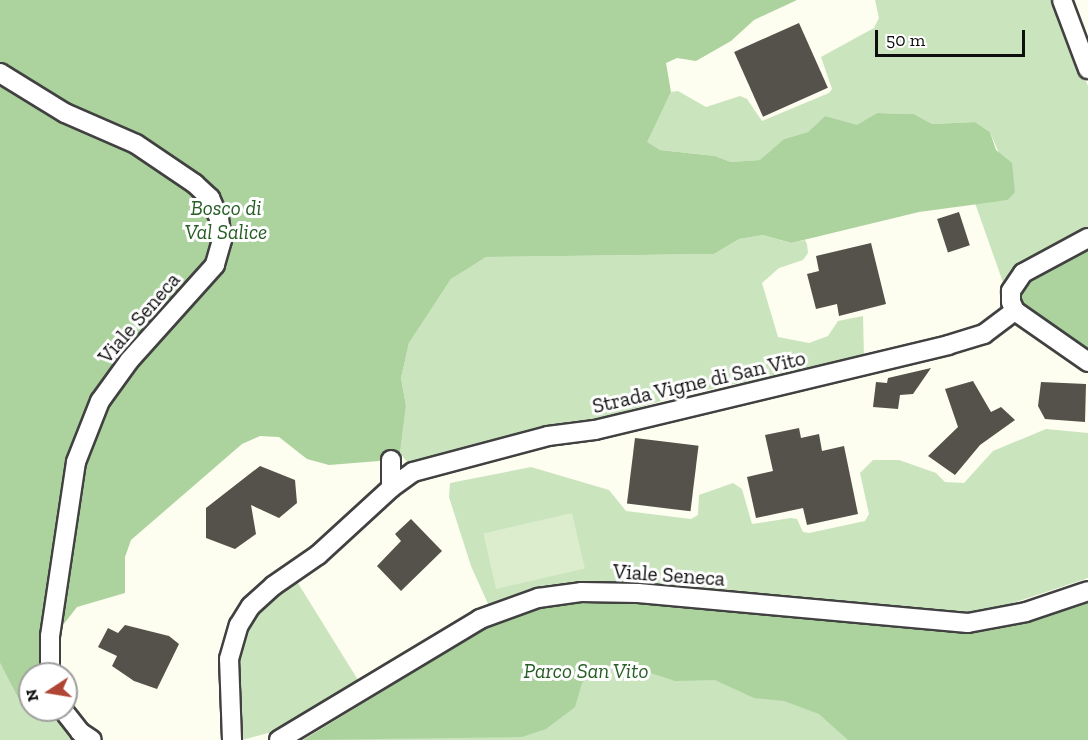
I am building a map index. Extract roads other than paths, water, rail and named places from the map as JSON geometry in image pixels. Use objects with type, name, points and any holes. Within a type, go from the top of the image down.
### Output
[{"type":"street","points":[[1062,0],[1088,69]]},
{"type":"street","name":"Viale Seneca","points":[[0,73],[65,113],[136,144],[195,184],[210,198],[219,218],[222,240],[215,265],[129,361],[100,401],[76,462],[50,636],[50,662]]},
{"type":"street","points":[[1088,238],[1023,273],[1011,291],[1016,311],[1088,362]]},
{"type":"street","name":"Strada Vigne di San Vito","points":[[232,740],[229,660],[239,625],[266,593],[318,555],[390,488],[413,472],[537,439],[595,430],[706,400],[948,345],[984,334],[1016,311]]},
{"type":"street","points":[[390,488],[391,460]]},
{"type":"street","name":"Viale Seneca","points":[[279,740],[480,619],[538,598],[581,592],[638,593],[968,623],[1026,612],[1088,591]]},
{"type":"street","points":[[72,722],[80,732],[92,740]]},
{"type":"park label","name":"Bosco di Val Salice","points":[[226,220]]},
{"type":"park label","name":"Parco San Vito","points":[[586,671]]}]
